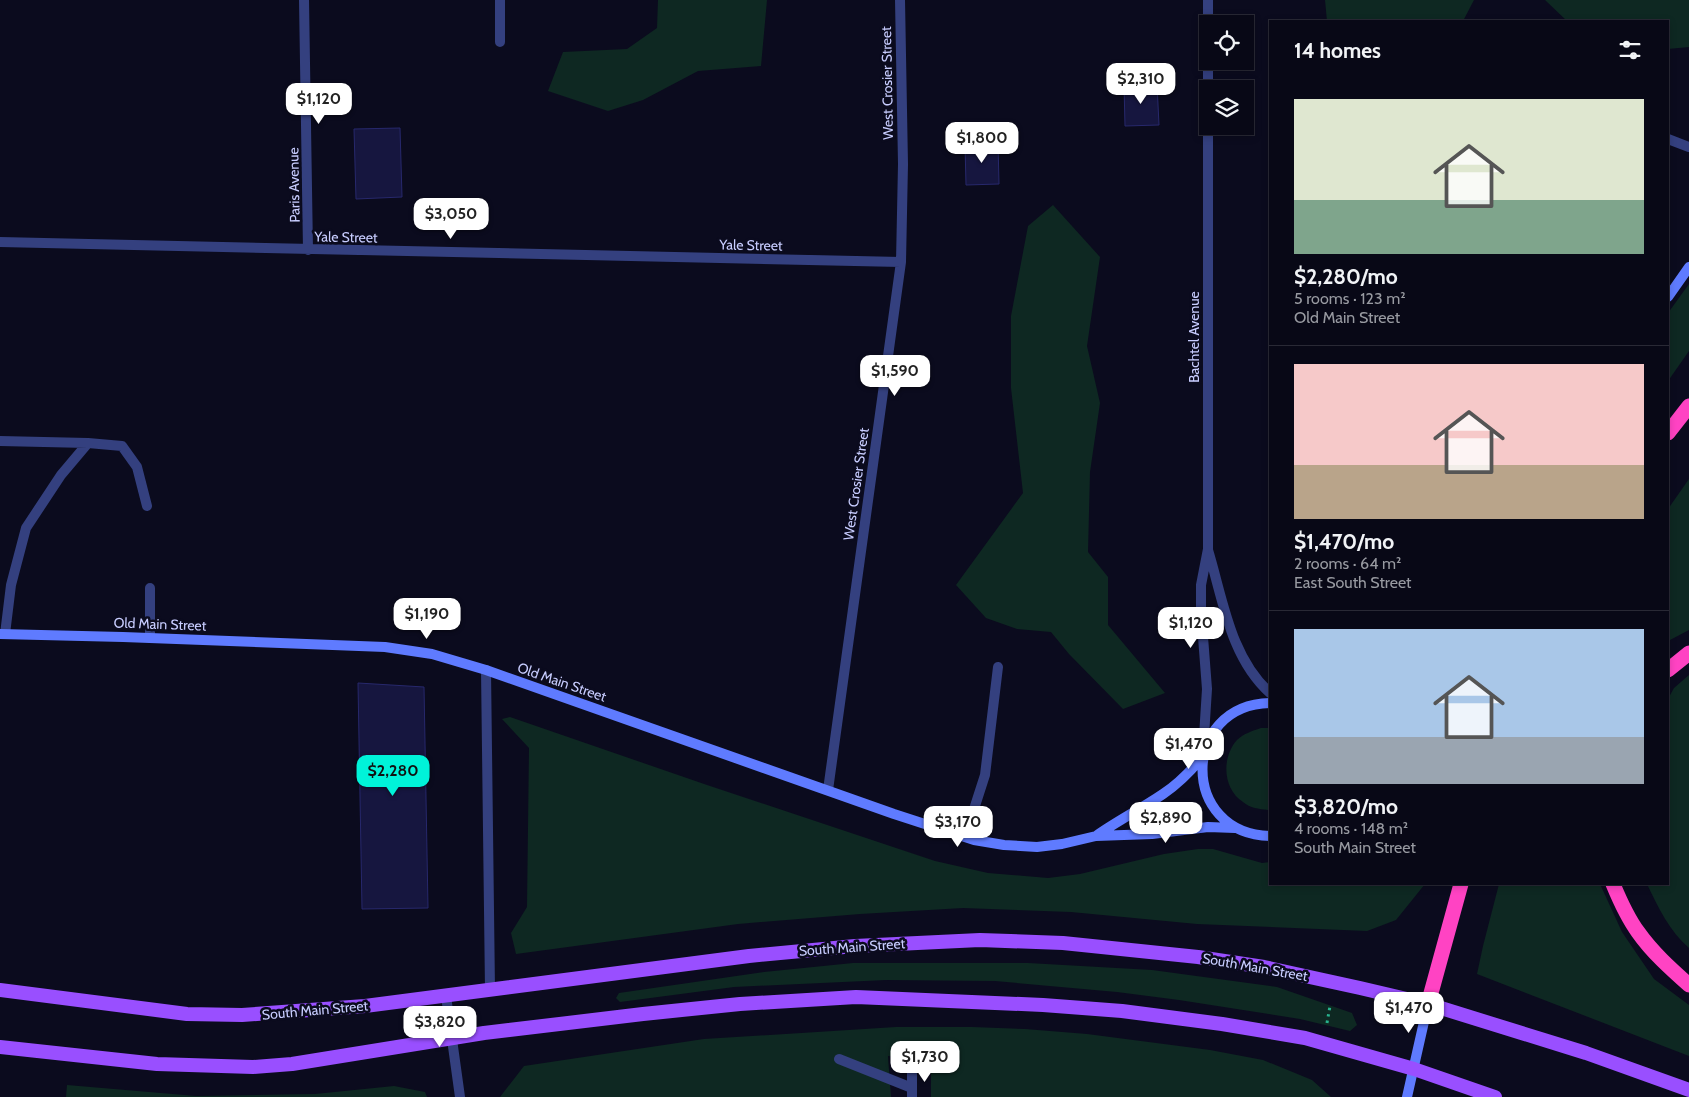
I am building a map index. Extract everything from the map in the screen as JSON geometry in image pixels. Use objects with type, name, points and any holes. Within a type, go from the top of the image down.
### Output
[{"type":"highway","points":[[1669,432],[1689,406]]},
{"type":"highway","points":[[1669,669],[1689,653]]},
{"type":"highway","points":[[1428,1004],[1460,885]]},
{"type":"highway","points":[[1613,885],[1638,933],[1660,958],[1689,985]]},
{"type":"main road","points":[[1669,296],[1689,267]]},
{"type":"main road","name":"Old Main Street","points":[[3,634],[385,647],[432,654],[486,670],[940,830],[1004,845],[1037,846],[1062,844],[1096,836],[1152,834],[1208,827],[1235,828]]},
{"type":"main road","points":[[1269,703],[1247,707],[1234,712],[1223,721],[1214,731],[1203,755],[1202,769],[1207,796],[1223,818],[1235,828],[1259,836],[1269,836]]},
{"type":"main road","name":"Old Main Street","points":[[1096,836],[1180,782],[1203,755]]},
{"type":"main road","name":"South Main Street","points":[[0,990],[187,1014],[242,1015],[365,1006],[759,955],[855,946],[980,940],[1063,943],[1198,957],[1264,967],[1428,1004],[1586,1052],[1689,1090]]},
{"type":"main road","points":[[0,1047],[157,1064],[253,1067],[292,1064],[484,1033],[643,1014],[740,1004],[856,997],[1043,1005],[1122,1011],[1222,1024],[1305,1038],[1414,1070],[1494,1097]]},
{"type":"main road","points":[[1407,1097],[1428,1004]]},
{"type":"street","name":"Paris Avenue","points":[[304,0],[308,250]]},
{"type":"street","points":[[500,0],[500,42]]},
{"type":"street","name":"West Crosier Street","points":[[828,790],[901,262],[903,164],[900,0]]},
{"type":"street","points":[[1208,0],[1208,15]]},
{"type":"street","name":"Bachtel Avenue","points":[[1203,755],[1207,689],[1201,585],[1208,548],[1208,135]]},
{"type":"street","points":[[1669,139],[1689,147]]},
{"type":"street","name":"Yale Street","points":[[0,242],[901,262]]},
{"type":"street","points":[[0,441],[88,443],[122,446],[137,467],[147,506]]},
{"type":"street","points":[[3,634],[11,585],[26,528],[61,475],[88,443]]},
{"type":"street","name":"Bachtel Avenue","points":[[1208,548],[1230,627],[1238,648],[1248,666],[1269,692]]},
{"type":"street","points":[[150,588],[150,638]]},
{"type":"street","points":[[964,837],[984,775],[998,666]]},
{"type":"street","points":[[486,670],[490,990]]},
{"type":"street","points":[[446,996],[460,1097]]},
{"type":"street","points":[[839,1059],[912,1092],[912,1069]]},
{"type":"path","points":[[1326,1025],[1330,1006]]},
{"type":"green space","points":[[658,0],[767,0],[761,66],[698,71],[643,100],[608,111],[548,91],[563,52],[627,49],[657,28]]},
{"type":"green space","points":[[1325,0],[1474,0],[1464,20],[1327,20]]},
{"type":"green space","points":[[1545,0],[1689,0],[1689,47],[1669,49],[1669,20],[1566,20]]},
{"type":"green space","points":[[1053,205],[1100,257],[1087,346],[1100,403],[1090,472],[1088,552],[1108,577],[1108,625],[1165,693],[1123,709],[1069,654],[1051,632],[1017,629],[986,618],[956,585],[1023,493],[1011,388],[1011,316],[1028,226]]},
{"type":"green space","points":[[1689,284],[1689,351],[1669,380],[1669,312]]},
{"type":"green space","points":[[1689,479],[1689,630],[1669,642],[1669,508]]},
{"type":"green space","points":[[1689,675],[1689,948],[1670,927],[1648,885],[1669,885],[1669,697],[1674,688]]},
{"type":"green space","points":[[510,717],[935,861],[988,873],[1048,878],[1080,874],[1164,854],[1198,849],[1213,849],[1262,863],[1269,862],[1269,885],[1424,885],[1396,920],[1367,931],[1197,924],[1071,912],[963,908],[738,924],[516,954],[511,933],[527,907],[529,748],[502,719]]},
{"type":"green space","points":[[1261,728],[1269,728],[1269,810],[1246,804],[1236,796],[1228,781],[1226,773],[1228,755],[1237,740],[1245,734]]},
{"type":"green space","points":[[1499,885],[1600,885],[1622,932],[1654,979],[1689,1005],[1689,1056],[1477,974]]},
{"type":"green space","points":[[853,963],[1028,963],[1152,970],[1277,987],[1352,1013],[1357,1025],[1350,1031],[1300,1019],[1179,1000],[1117,992],[995,981],[886,980],[734,987],[620,1002],[616,998],[619,993],[764,972]]},
{"type":"green space","points":[[896,1027],[1025,1029],[1087,1034],[1210,1050],[1263,1060],[1312,1080],[1331,1097],[931,1097],[931,1062],[888,1056],[891,1097],[500,1097],[524,1066],[704,1039]]},
{"type":"green space","points":[[67,1085],[196,1096],[315,1094],[394,1086],[425,1092],[427,1097],[66,1097]]},
{"type":"building","points":[[1157,84],[1159,125],[1125,126],[1124,85]]},
{"type":"building","points":[[400,128],[402,197],[356,199],[354,129]]},
{"type":"building","points":[[998,143],[999,184],[966,185],[965,144]]},
{"type":"building","points":[[358,683],[424,687],[428,908],[362,909]]}]
